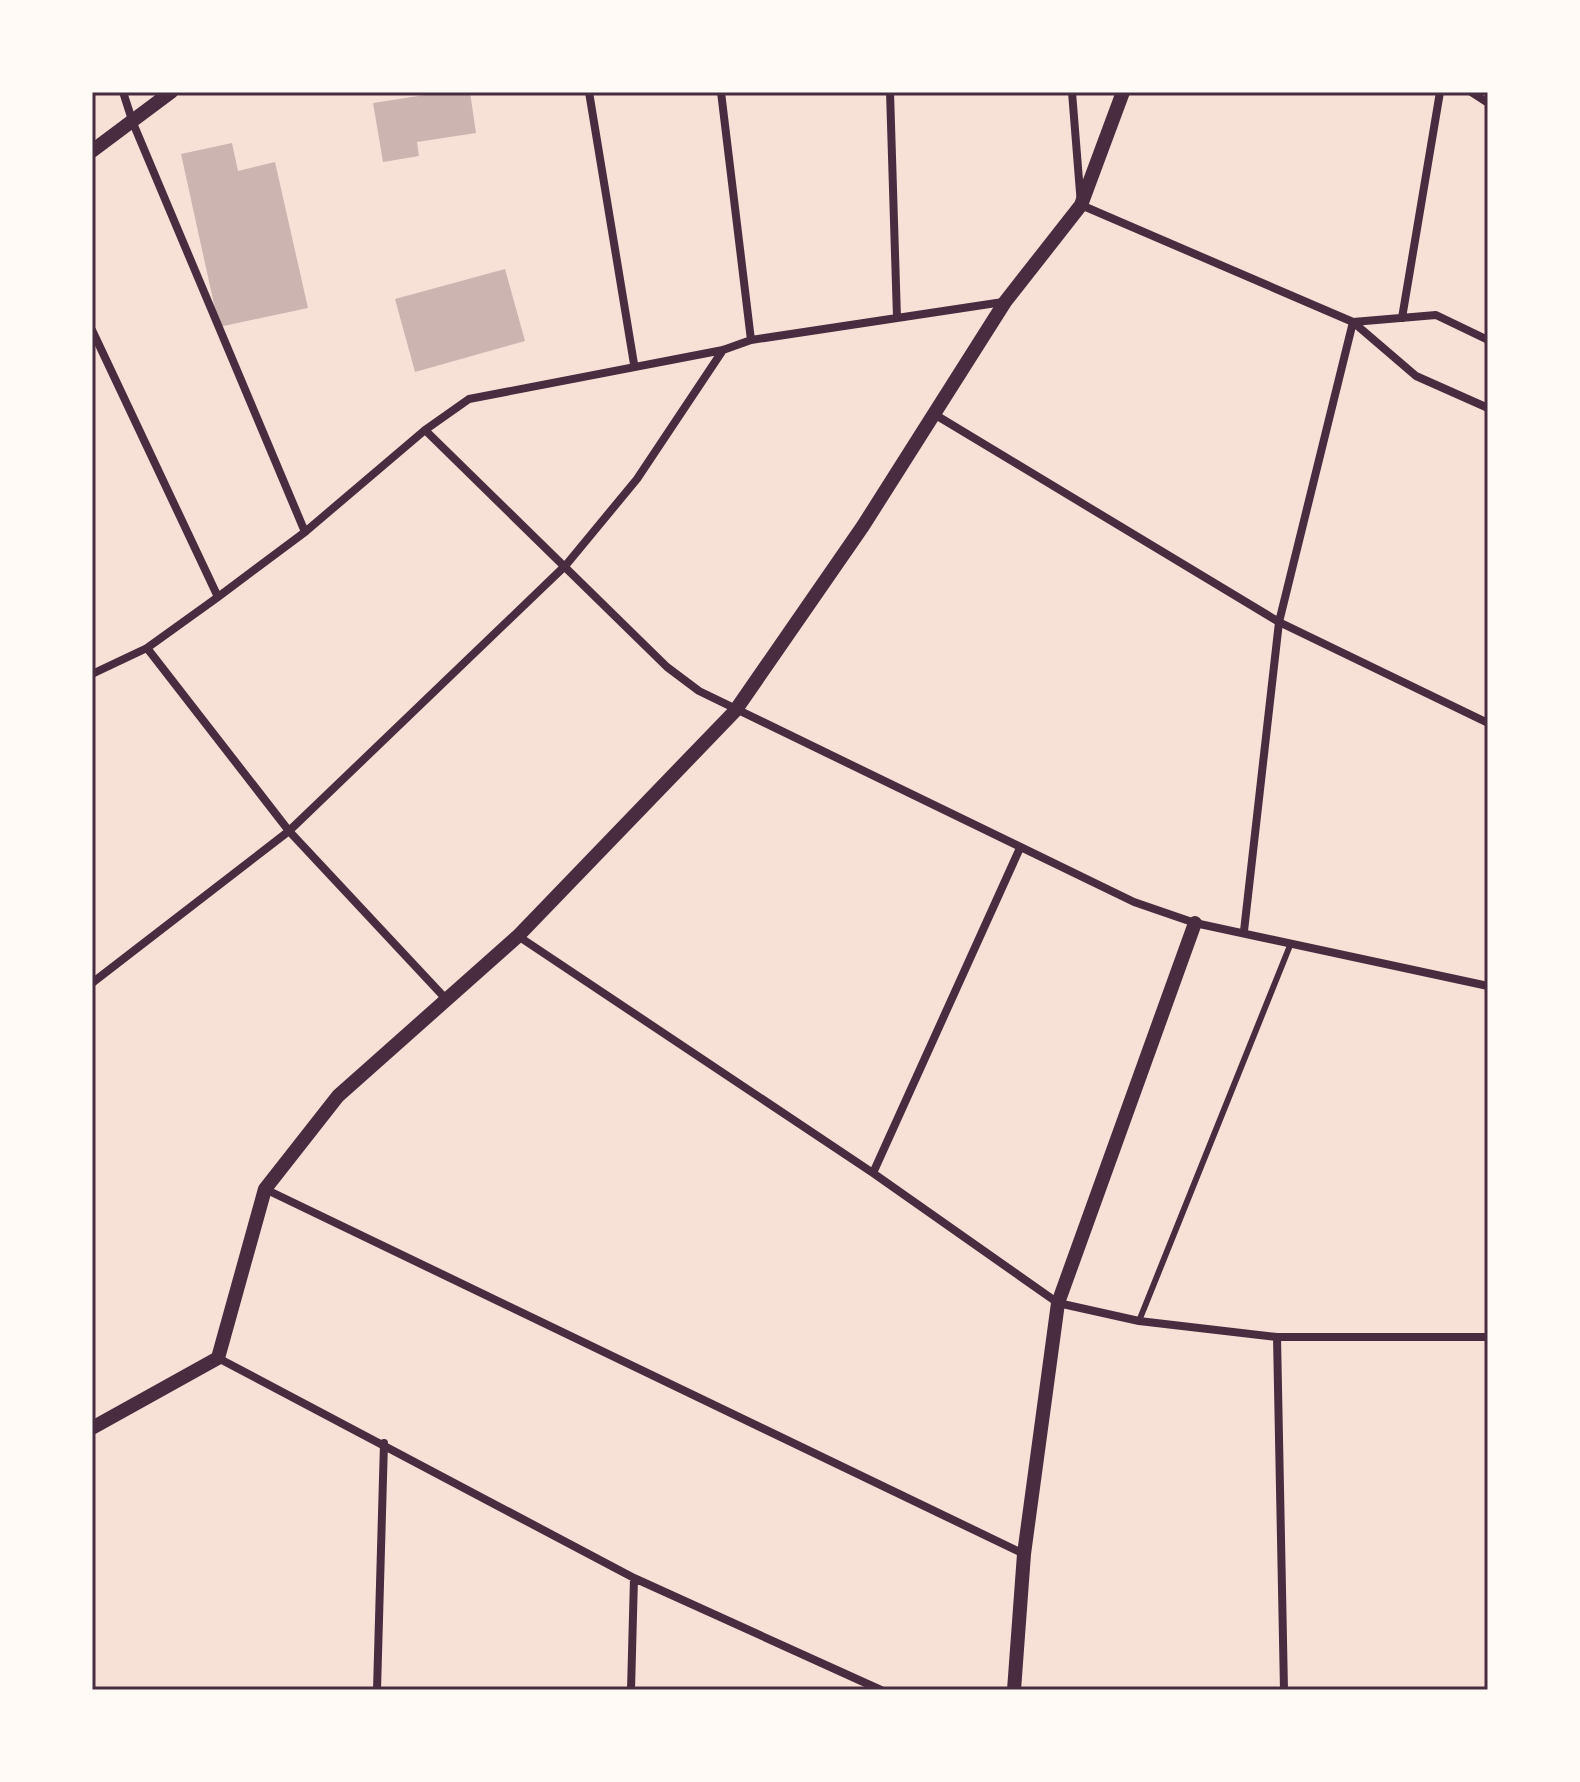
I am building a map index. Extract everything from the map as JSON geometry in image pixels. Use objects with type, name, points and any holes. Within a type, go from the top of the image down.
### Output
[{"type":"street","points":[[123,92],[133,123],[305,532]]},
{"type":"street","points":[[92,151],[171,92]]},
{"type":"street","points":[[589,92],[634,364]]},
{"type":"street","points":[[721,92],[751,340]]},
{"type":"street","points":[[890,92],[897,318]]},
{"type":"street","points":[[1072,92],[1081,205]]},
{"type":"street","points":[[92,1428],[218,1358],[265,1189],[338,1096],[518,936],[735,711],[863,526],[1005,302],[1081,205],[1123,92]]},
{"type":"street","points":[[1402,318],[1440,92]]},
{"type":"street","points":[[1471,92],[1488,103]]},
{"type":"street","points":[[1081,205],[1353,322],[1416,376],[1488,408]]},
{"type":"street","points":[[92,674],[147,648],[218,597],[305,532],[425,430],[469,399],[634,364],[723,350],[751,340],[1005,302]]},
{"type":"street","points":[[1353,322],[1436,315],[1488,340]]},
{"type":"street","points":[[1244,931],[1279,622],[1353,322]]},
{"type":"street","points":[[92,330],[218,597]]},
{"type":"street","points":[[92,983],[289,831],[566,565],[637,479],[723,350]]},
{"type":"street","points":[[934,414],[1279,622],[1488,723]]},
{"type":"street","points":[[425,430],[667,667],[735,711],[1134,902],[1195,923],[1244,931],[1488,986]]},
{"type":"street","points":[[147,648],[289,831],[446,999]]},
{"type":"street","points":[[873,1173],[1020,848]]},
{"type":"street","points":[[1014,1690],[1024,1554],[1058,1303],[1195,923]]},
{"type":"street","points":[[518,936],[873,1173],[1058,1303],[1139,1321],[1277,1337],[1488,1337]]},
{"type":"street","points":[[265,1189],[1024,1554]]},
{"type":"street","points":[[1277,1337],[1284,1690]]},
{"type":"street","points":[[218,1358],[384,1443],[634,1578],[881,1690]]},
{"type":"street","points":[[377,1690],[384,1443]]},
{"type":"street","points":[[631,1690],[634,1578]]},
{"type":"lane","points":[[1139,1321],[1291,943]]},
{"type":"building","points":[[444,92],[470,92],[476,133],[417,142],[419,156],[383,162],[373,103]]},
{"type":"building","points":[[232,143],[238,171],[275,162],[308,308],[219,327],[181,154]]},
{"type":"building","points":[[505,269],[525,341],[415,372],[395,299]]}]
